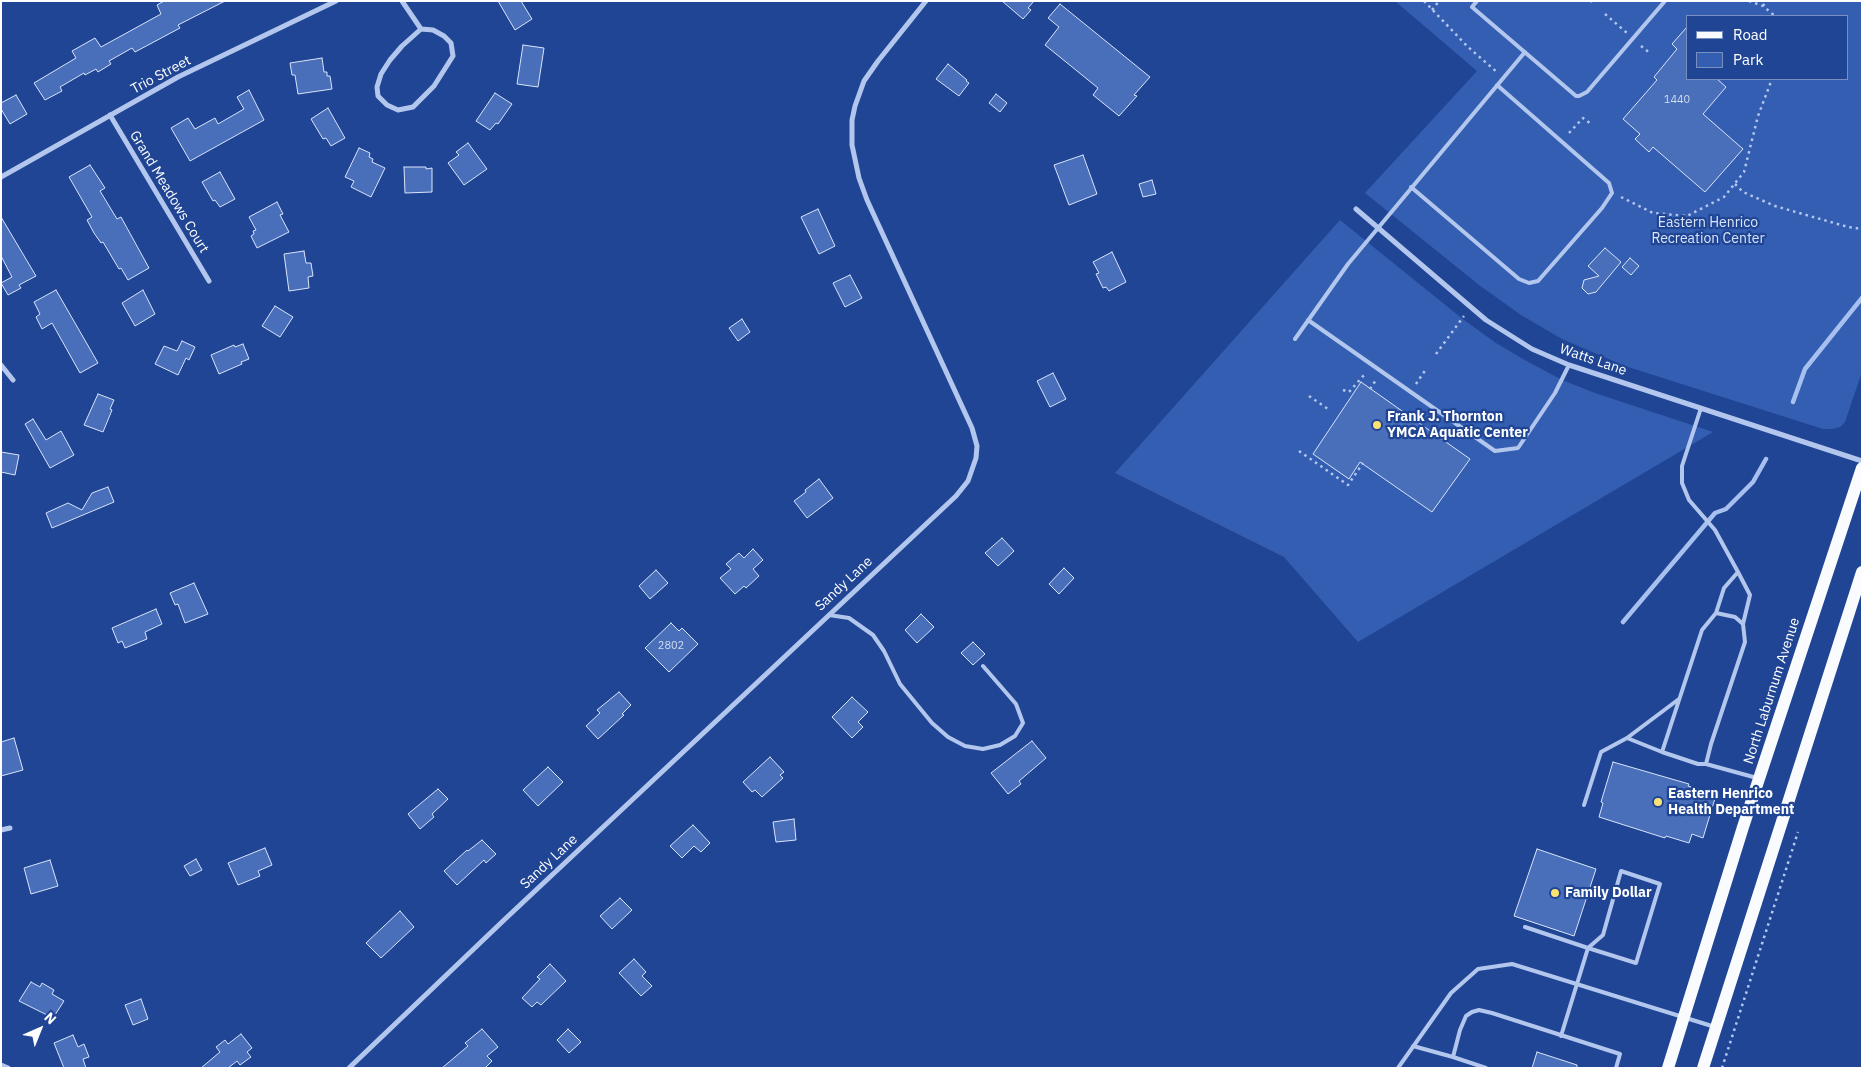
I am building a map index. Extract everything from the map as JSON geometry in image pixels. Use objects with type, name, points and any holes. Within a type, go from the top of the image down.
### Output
[{"type":"main road","name":"North Laburnum Avenue","points":[[1668,1068],[1862,468]]},
{"type":"main road","points":[[1704,1068],[1862,572]]},
{"type":"street","name":"Trio Street","points":[[1,177],[178,77],[336,1]]},
{"type":"street","points":[[402,1],[421,29]]},
{"type":"street","name":"Sandy Lane","points":[[350,1068],[956,496],[972,475],[976,458],[976,446],[972,428],[867,200],[859,178],[852,145],[852,120],[864,82],[878,61],[926,1]]},
{"type":"street","points":[[421,29],[434,30],[444,36],[451,43],[453,56],[434,86],[413,107],[398,110],[387,105],[378,96],[377,87],[381,74],[390,60],[421,29]]},
{"type":"street","name":"Grand Meadows Court","points":[[110,115],[209,282]]},
{"type":"street","name":"Watts Lane","points":[[1356,209],[1486,320],[1532,349],[1569,365],[1862,461]]},
{"type":"street","points":[[1,365],[13,380]]},
{"type":"street","points":[[1,830],[10,828]]},
{"type":"street","points":[[1,1065],[8,1068]]},
{"type":"lane","points":[[1478,1],[1472,7],[1576,96],[1587,92],[1665,1]]},
{"type":"lane","points":[[1295,339],[1348,264],[1377,227],[1525,52]]},
{"type":"lane","points":[[1411,187],[1520,279],[1529,283],[1538,282],[1602,208],[1612,193],[1609,182],[1497,85]]},
{"type":"lane","points":[[1308,320],[1495,451],[1518,448],[1555,392],[1569,365]]},
{"type":"lane","points":[[1701,408],[1682,466],[1682,483],[1689,500],[1698,513],[1715,530],[1750,595],[1743,624],[1745,642],[1706,764]]},
{"type":"lane","points":[[1662,752],[1702,630],[1716,613],[1724,588],[1738,572]]},
{"type":"lane","points":[[1716,613],[1735,617],[1743,624]]},
{"type":"lane","points":[[828,615],[849,618],[874,635],[900,684],[932,723],[948,737],[965,746],[983,749],[1000,745],[1015,736],[1023,723],[1016,704],[983,666]]},
{"type":"lane","points":[[1584,805],[1601,752],[1627,738],[1679,699]]},
{"type":"lane","points":[[1627,738],[1698,764],[1706,764],[1760,779]]},
{"type":"lane","points":[[1525,927],[1588,948],[1636,963],[1660,884],[1621,870],[1603,935],[1588,948],[1561,1036]]},
{"type":"lane","points":[[1398,1068],[1451,993],[1478,969],[1512,964],[1717,1028]]},
{"type":"lane","points":[[1453,1056],[1466,1016],[1475,1011],[1492,1013],[1620,1054],[1616,1068]]},
{"type":"lane","points":[[1414,1046],[1453,1056],[1486,1068]]},
{"type":"path","points":[[1424,1],[1468,46],[1498,73]]},
{"type":"path","points":[[1432,10],[1439,1]]},
{"type":"path","points":[[1749,1],[1763,6],[1774,15]]},
{"type":"path","points":[[1763,6],[1766,1]]},
{"type":"path","points":[[1606,14],[1628,34]]},
{"type":"path","points":[[1641,46],[1651,54]]},
{"type":"path","points":[[1612,193],[1653,212],[1687,216],[1724,197],[1744,172],[1758,116],[1772,80]]},
{"type":"path","points":[[1569,133],[1584,118],[1591,124]]},
{"type":"path","points":[[1734,184],[1743,192],[1775,206],[1848,227],[1862,229]]},
{"type":"path","points":[[1436,354],[1464,316]]},
{"type":"path","points":[[1416,384],[1426,369]]},
{"type":"path","points":[[1343,390],[1350,392],[1365,374]]},
{"type":"path","points":[[1370,389],[1376,380]]},
{"type":"path","points":[[1309,396],[1328,409]]},
{"type":"path","points":[[1300,451],[1348,485],[1363,463]]},
{"type":"path","points":[[1722,1068],[1798,832]]},
{"type":"green space","name":"Eastern Henrico Recreation Center","points":[[1395,1],[1862,1],[1862,372],[1845,422],[1840,427],[1823,429],[1625,366],[1562,339],[1521,315],[1479,285],[1365,193],[1477,71]]},
{"type":"green space","points":[[1340,220],[1464,320],[1496,343],[1523,359],[1562,380],[1595,393],[1713,432],[1358,642],[1284,557],[1115,473]]},
{"type":"building","points":[[164,1],[225,1],[178,25],[180,28],[135,52],[132,48],[109,61],[111,64],[98,72],[96,69],[85,75],[84,73],[60,87],[62,91],[45,100],[34,83],[76,58],[72,51],[95,38],[101,47],[161,14],[157,5]]},
{"type":"building","points":[[498,1],[521,1],[532,19],[515,30]]},
{"type":"building","points":[[1002,1],[1034,1],[1028,8],[1031,10],[1023,19]]},
{"type":"building","points":[[1060,4],[1150,77],[1134,95],[1137,96],[1119,116],[1093,95],[1098,88],[1045,45],[1059,27],[1048,18]]},
{"type":"building","points":[[1686,28],[1686,80],[1718,80],[1726,87],[1703,114],[1743,149],[1705,192],[1653,147],[1649,152],[1635,139],[1640,134],[1623,119],[1657,80],[1654,77],[1677,49],[1672,44]]},
{"type":"building","points":[[523,45],[544,48],[538,87],[517,84]]},
{"type":"building","points":[[322,58],[324,72],[327,72],[327,76],[330,76],[332,89],[298,94],[295,75],[292,75],[290,63]]},
{"type":"building","points":[[948,64],[969,83],[959,96],[936,79]]},
{"type":"building","points":[[249,90],[264,120],[190,161],[171,128],[188,118],[195,129],[215,118],[218,124],[244,109],[237,97]]},
{"type":"building","points":[[495,93],[512,104],[498,124],[496,123],[490,130],[476,121]]},
{"type":"building","points":[[996,94],[1007,103],[1000,112],[989,103]]},
{"type":"building","points":[[16,95],[27,114],[10,124],[1,109],[1,103]]},
{"type":"building","points":[[328,108],[345,138],[331,146],[326,138],[323,139],[311,119]]},
{"type":"building","points":[[468,143],[487,169],[464,185],[448,163],[459,155],[456,152]]},
{"type":"building","points":[[359,148],[370,153],[369,157],[373,159],[372,162],[385,168],[371,197],[351,187],[354,181],[345,177]]},
{"type":"building","points":[[1083,155],[1097,194],[1069,205],[1054,165]]},
{"type":"building","points":[[90,165],[105,188],[100,191],[117,219],[121,217],[149,268],[128,280],[103,242],[101,243],[94,233],[87,220],[92,217],[69,177]]},
{"type":"building","points":[[404,167],[432,168],[432,192],[405,193]]},
{"type":"building","points":[[220,172],[235,199],[220,207],[215,200],[213,201],[202,182]]},
{"type":"building","points":[[1152,180],[1156,194],[1143,197],[1139,184]]},
{"type":"building","points":[[277,202],[283,214],[280,215],[289,232],[257,248],[251,236],[254,234],[253,231],[256,230],[249,217]]},
{"type":"building","points":[[818,209],[835,246],[819,254],[801,217]]},
{"type":"building","points":[[1,217],[36,276],[19,285],[21,288],[8,295],[1,283],[12,277],[1,256]]},
{"type":"building","points":[[1605,248],[1621,262],[1596,292],[1588,294],[1582,288],[1584,280],[1599,276],[1588,266]]},
{"type":"building","points":[[304,251],[306,263],[311,263],[313,276],[308,277],[309,288],[289,291],[284,254]]},
{"type":"building","points":[[1112,252],[1126,282],[1109,291],[1106,287],[1103,288],[1096,274],[1099,273],[1093,262]]},
{"type":"building","points":[[1630,258],[1639,266],[1631,275],[1622,267]]},
{"type":"building","points":[[850,275],[862,298],[845,307],[833,283]]},
{"type":"building","points":[[56,290],[98,363],[80,373],[52,323],[42,329],[36,317],[40,314],[34,302]]},
{"type":"building","points":[[143,290],[155,314],[135,326],[122,303]]},
{"type":"building","points":[[275,306],[293,317],[280,337],[262,326]]},
{"type":"building","points":[[742,319],[750,332],[738,341],[729,328]]},
{"type":"building","points":[[182,341],[195,347],[189,360],[186,358],[178,375],[155,364],[164,346],[177,351]]},
{"type":"building","points":[[243,344],[249,359],[219,374],[211,355],[234,345],[235,347]]},
{"type":"building","points":[[1053,373],[1066,399],[1050,407],[1037,381]]},
{"type":"building","name":"Frank J. Thornton YMCA Aquatic Center","points":[[1361,382],[1470,459],[1432,512],[1360,462],[1349,479],[1313,454]]},
{"type":"building","points":[[98,394],[114,400],[103,432],[84,425]]},
{"type":"building","points":[[33,419],[46,440],[61,431],[74,455],[50,468],[25,424]]},
{"type":"building","points":[[1,452],[19,455],[15,475],[1,472]]},
{"type":"building","points":[[819,479],[833,498],[807,518],[794,501]]},
{"type":"building","points":[[108,487],[114,502],[52,528],[46,513],[68,503],[82,510],[92,493]]},
{"type":"building","points":[[1002,538],[1014,551],[998,566],[985,553]]},
{"type":"building","points":[[753,549],[763,560],[753,569],[759,576],[746,588],[744,586],[735,594],[720,578],[731,569],[726,564],[739,553],[744,558]]},
{"type":"building","points":[[1064,568],[1074,578],[1059,594],[1049,584]]},
{"type":"building","points":[[656,570],[668,583],[650,599],[639,586]]},
{"type":"building","points":[[194,583],[208,614],[185,623],[178,604],[175,605],[170,593]]},
{"type":"building","points":[[156,609],[162,624],[145,632],[147,639],[125,648],[122,641],[118,643],[112,628]]},
{"type":"building","points":[[921,614],[934,627],[917,643],[905,630]]},
{"type":"building","points":[[671,623],[679,631],[682,628],[698,644],[669,672],[645,648]]},
{"type":"building","points":[[973,642],[985,654],[973,665],[961,653]]},
{"type":"building","points":[[619,692],[631,705],[622,714],[624,715],[598,739],[586,726],[600,713],[597,710]]},
{"type":"building","points":[[852,697],[868,712],[858,722],[863,727],[852,738],[832,717]]},
{"type":"building","points":[[14,738],[23,770],[1,776],[1,742]]},
{"type":"building","points":[[1032,741],[1046,758],[1019,781],[1021,784],[1008,794],[991,773]]},
{"type":"building","points":[[770,757],[784,772],[780,775],[783,778],[762,797],[755,790],[752,792],[743,782]]},
{"type":"building","name":"Eastern Henrico Health Department","points":[[1613,762],[1689,784],[1688,786],[1716,795],[1703,838],[1692,834],[1689,843],[1666,836],[1665,838],[1599,817],[1603,803],[1601,802]]},
{"type":"building","points":[[548,767],[563,782],[538,806],[523,790]]},
{"type":"building","points":[[438,789],[448,799],[432,814],[434,817],[420,829],[408,814]]},
{"type":"building","points":[[794,819],[796,840],[776,842],[773,822]]},
{"type":"building","points":[[693,825],[710,843],[701,852],[694,846],[682,858],[670,846]]},
{"type":"building","points":[[482,840],[496,854],[486,863],[484,860],[457,885],[444,871],[467,850]]},
{"type":"building","points":[[265,848],[272,865],[258,871],[260,876],[238,885],[228,863]]},
{"type":"building","name":"Family Dollar","points":[[1537,849],[1596,869],[1574,936],[1514,916]]},
{"type":"building","points":[[196,859],[202,870],[190,876],[184,866]]},
{"type":"building","points":[[50,860],[58,886],[31,894],[24,868]]},
{"type":"building","points":[[620,898],[632,910],[612,929],[600,916]]},
{"type":"building","points":[[400,911],[414,927],[381,958],[366,943]]},
{"type":"building","points":[[634,959],[646,972],[642,976],[652,986],[641,996],[619,973]]},
{"type":"building","points":[[550,964],[566,981],[541,1005],[537,1002],[532,1007],[522,998],[540,979],[537,977]]},
{"type":"building","points":[[31,982],[40,987],[42,983],[54,990],[52,994],[64,1001],[53,1018],[19,1001]]},
{"type":"building","points":[[141,999],[148,1019],[133,1025],[125,1005]]},
{"type":"building","points":[[482,1029],[498,1047],[487,1056],[492,1061],[485,1068],[442,1068],[468,1046],[465,1043]]},
{"type":"building","points":[[568,1029],[581,1042],[569,1053],[557,1040]]},
{"type":"building","points":[[241,1034],[252,1048],[247,1052],[251,1057],[240,1065],[237,1061],[228,1068],[201,1068],[220,1052],[216,1047],[225,1040],[228,1044]]},
{"type":"building","points":[[73,1035],[78,1047],[84,1044],[89,1057],[83,1059],[86,1068],[64,1068],[54,1043]]},
{"type":"building","points":[[1537,1052],[1577,1065],[1577,1068],[1532,1068]]},
{"type":"waterway","points":[[1793,402],[1805,369],[1862,298]]},
{"type":"waterway","points":[[1623,622],[1715,513],[1726,509],[1753,482],[1766,459]]},
{"type":"place","name":"Frank J. Thornton YMCA Aquatic Center","points":[[1377,425]]},
{"type":"place","name":"Eastern Henrico Health Department","points":[[1658,802]]},
{"type":"place","name":"Family Dollar","points":[[1555,893]]}]
